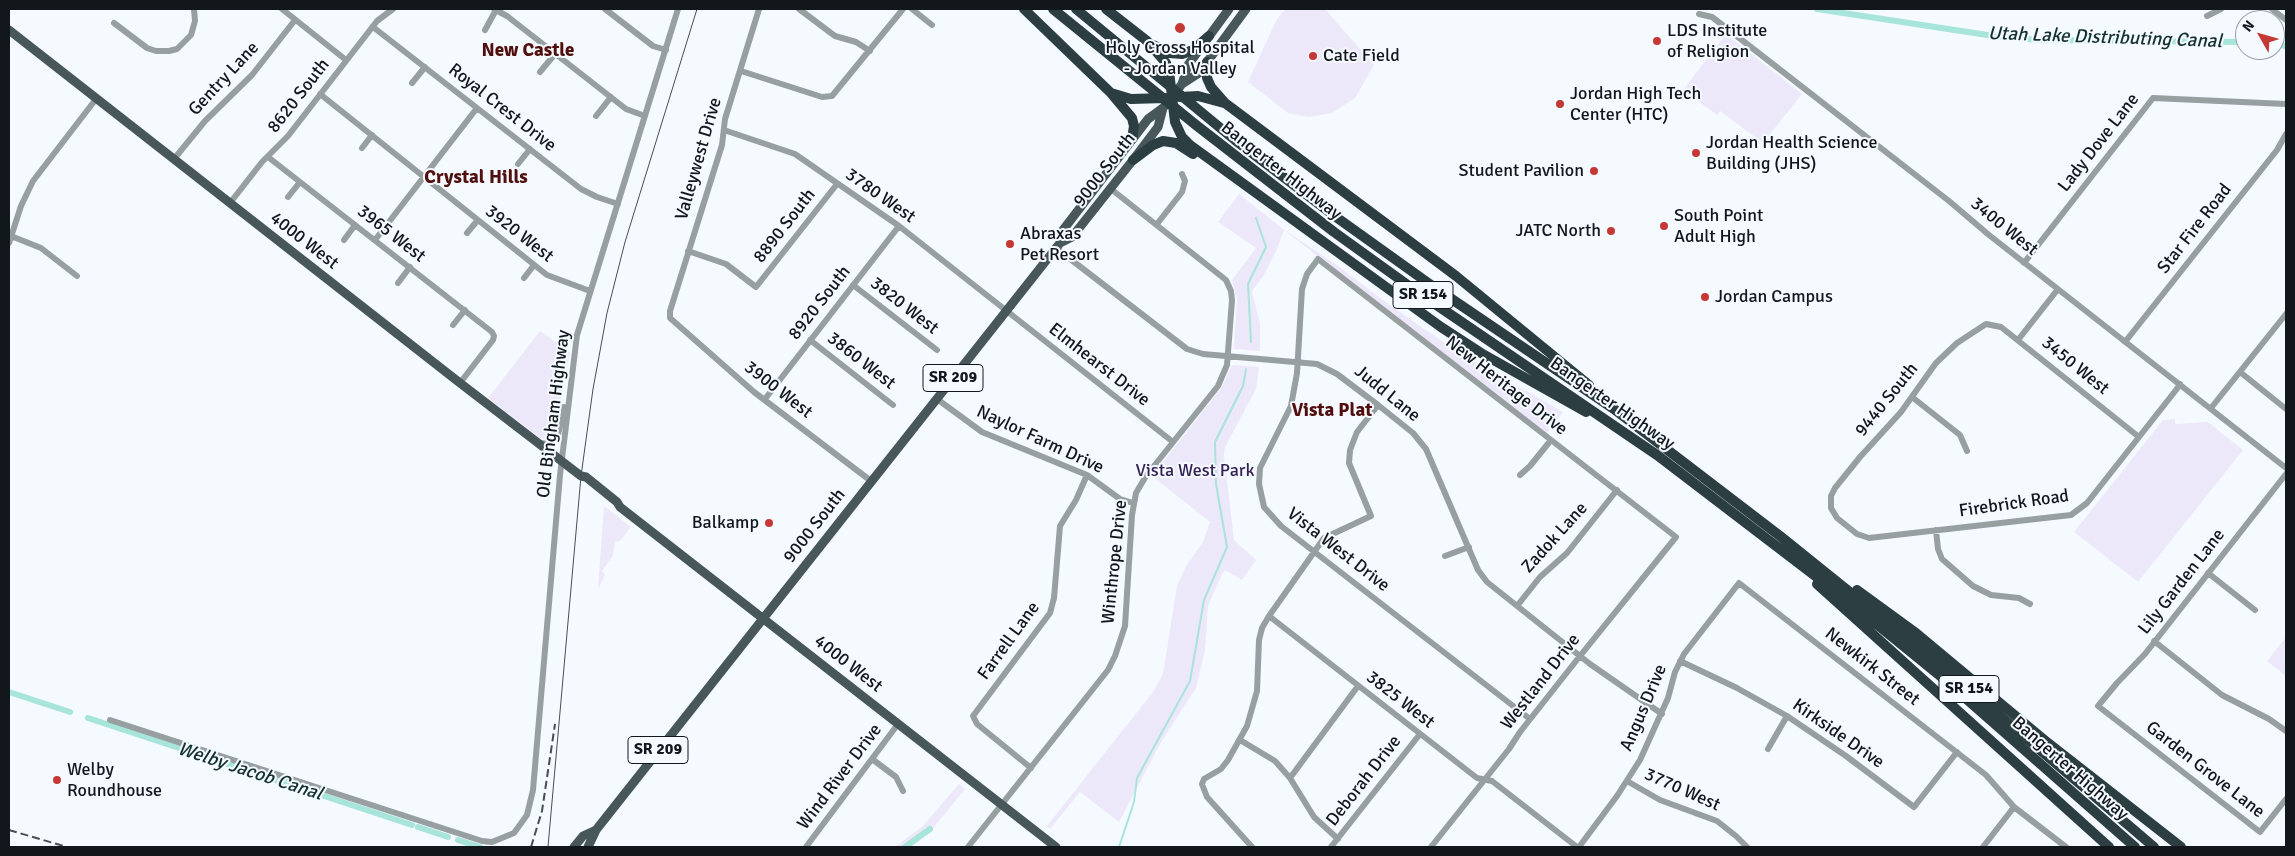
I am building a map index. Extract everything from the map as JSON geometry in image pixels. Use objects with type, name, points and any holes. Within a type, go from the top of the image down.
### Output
[{"type":"highway","points":[[1024,9],[1111,93],[1132,118],[1134,126],[1132,139]]},
{"type":"highway","name":"Bangerter Highway","points":[[1052,9],[1196,125],[1373,260],[1658,455],[1770,541],[1924,662],[2135,847]]},
{"type":"highway","name":"Bangerter Highway","points":[[1076,9],[1204,115],[1369,242],[1580,385],[1664,446],[1780,536],[1939,664],[2154,847]]},
{"type":"highway","points":[[1106,9],[1147,41],[1166,62],[1170,78],[1175,122],[1182,137],[1441,327],[1658,455]]},
{"type":"highway","points":[[1147,41],[1169,52],[1182,54],[1193,50],[1209,36]]},
{"type":"highway","points":[[1207,62],[1207,78],[1212,88],[1225,103],[1456,276],[1664,446]]},
{"type":"highway","points":[[1111,93],[1131,99],[1198,96],[1225,103]]},
{"type":"highway","points":[[1133,160],[1153,145],[1170,141],[1203,161],[1232,175]]},
{"type":"highway","points":[[1780,536],[1916,633],[2048,743],[2181,847]]},
{"type":"highway","points":[[1770,541],[2109,847]]},
{"type":"main road","name":"9000 South","points":[[1182,84],[1188,65],[1230,9]]},
{"type":"main road","name":"9000 South","points":[[588,847],[596,830],[1058,245],[1063,230],[1132,139],[1148,119],[1163,108],[1182,84],[1198,73],[1246,9]]},
{"type":"main road","name":"4000 West","points":[[9,30],[537,443],[617,502],[620,507],[1056,847]]},
{"type":"main road","name":"9000 South","points":[[1058,245],[1072,237],[1133,160],[1158,127],[1163,108]]},
{"type":"main road","name":"9000 South","points":[[574,847],[583,836],[596,830]]},
{"type":"street","points":[[114,23],[148,48],[156,51],[169,51],[177,49],[191,36],[195,21],[194,9]]},
{"type":"street","points":[[282,9],[346,60]]},
{"type":"street","name":"8620 South","points":[[230,203],[288,136],[373,27],[393,9]]},
{"type":"street","points":[[485,30],[495,9],[632,112],[645,116]]},
{"type":"street","points":[[605,9],[653,46],[666,50]]},
{"type":"street","name":"Old Bingham Highway","points":[[110,720],[482,841],[492,842],[514,833],[527,814],[533,790],[562,462],[577,335],[678,9]]},
{"type":"street","name":"Valleywest Drive","points":[[670,318],[670,311],[688,251],[722,145],[724,130],[759,9]]},
{"type":"street","points":[[799,9],[835,36],[856,42],[870,51]]},
{"type":"street","points":[[741,71],[829,97],[838,92],[904,9]]},
{"type":"street","points":[[912,9],[932,25]]},
{"type":"street","points":[[2207,16],[2221,9]]},
{"type":"street","points":[[2272,9],[2286,20]]},
{"type":"street","name":"3400 West","points":[[1699,14],[1712,17],[1949,201],[2024,263],[2286,468]]},
{"type":"street","name":"Gentry Lane","points":[[174,159],[201,125],[252,75],[295,20]]},
{"type":"street","name":"Royal Crest Drive","points":[[373,27],[589,194],[618,204]]},
{"type":"street","points":[[540,72],[555,54]]},
{"type":"street","points":[[412,83],[425,67]]},
{"type":"street","name":"3920 West","points":[[320,94],[534,265],[555,280],[590,292]]},
{"type":"street","points":[[596,116],[611,97]]},
{"type":"street","points":[[9,243],[23,201],[33,180],[96,98]]},
{"type":"street","name":"Lady Dove Lane","points":[[2024,263],[2153,98],[2286,104]]},
{"type":"street","points":[[375,240],[477,108]]},
{"type":"street","name":"3780 West","points":[[724,130],[796,154],[899,226],[1006,311]]},
{"type":"street","name":"Star Fire Road","points":[[2125,342],[2277,150],[2286,134]]},
{"type":"street","points":[[362,148],[372,135]]},
{"type":"street","points":[[518,164],[530,149]]},
{"type":"street","name":"3965 West","points":[[268,157],[488,328],[494,336],[494,340],[460,383]]},
{"type":"street","points":[[1156,224],[1185,186],[1182,174]]},
{"type":"street","points":[[288,198],[300,182]]},
{"type":"street","name":"8890 South","points":[[688,251],[726,264],[756,287],[837,184]]},
{"type":"street","name":"Winthrope Drive","points":[[968,847],[1108,670],[1118,648],[1126,613],[1133,503],[1140,485],[1218,386],[1225,373],[1229,356],[1232,300],[1229,285],[1221,274],[1111,188]]},
{"type":"street","points":[[467,234],[477,221]]},
{"type":"street","points":[[344,240],[355,225]]},
{"type":"street","name":"8920 South","points":[[765,399],[899,226]]},
{"type":"street","points":[[11,236],[41,248],[77,276]]},
{"type":"street","name":"Judd Lane","points":[[1058,245],[1182,346],[1203,354],[1318,364],[1332,370],[1378,405],[1413,433],[1426,449],[1482,576],[1516,606],[1580,656],[1614,678],[1662,714]]},
{"type":"street","name":"Vista West Drive","points":[[1318,259],[1303,282],[1298,361],[1291,406],[1264,459],[1259,484],[1264,507],[1270,515],[1314,551],[1530,719]]},
{"type":"street","name":"New Heritage Drive","points":[[1318,259],[1676,537]]},
{"type":"street","points":[[524,278],[534,265]]},
{"type":"street","points":[[398,283],[410,267]]},
{"type":"street","name":"3820 West","points":[[853,285],[936,350]]},
{"type":"street","points":[[2018,340],[2058,289]]},
{"type":"street","points":[[453,325],[465,310]]},
{"type":"street","name":"Elmhearst Drive","points":[[1006,311],[1174,442]]},
{"type":"street","points":[[2211,408],[2286,314]]},
{"type":"street","name":"3900 West","points":[[670,318],[754,392],[871,481]]},
{"type":"street","name":"3450 West","points":[[1990,324],[2001,327],[2139,437]]},
{"type":"street","name":"9440 South","points":[[1832,512],[1830,500],[1834,488],[1895,420],[1928,372],[1950,349],[1980,327],[1990,324]]},
{"type":"street","name":"3860 West","points":[[810,340],[893,404]]},
{"type":"street","points":[[2240,372],[2286,409]]},
{"type":"street","name":"Firebrick Road","points":[[1832,512],[1857,534],[1866,538],[2075,513],[2087,503],[2180,384]]},
{"type":"street","points":[[537,443],[549,444],[557,439],[569,394]]},
{"type":"street","points":[[1912,396],[1960,435],[1967,451]]},
{"type":"street","name":"Naylor Farm Drive","points":[[936,398],[968,424],[994,438],[1087,475],[1120,499],[1133,503]]},
{"type":"street","points":[[1252,847],[1207,797],[1203,782],[1221,769],[1240,740],[1255,702],[1259,640],[1262,628],[1269,616],[1314,551],[1331,533],[1371,516],[1349,463],[1350,450],[1357,432],[1378,405]]},
{"type":"street","points":[[1520,475],[1530,466],[1551,440]]},
{"type":"street","name":"Lily Garden Lane","points":[[2098,706],[2154,641],[2286,474]]},
{"type":"street","name":"Farrell Lane","points":[[1031,768],[975,723],[973,714],[1050,613],[1054,598],[1060,526],[1087,475]]},
{"type":"street","name":"Zadok Lane","points":[[1516,606],[1540,577],[1567,553],[1617,490]]},
{"type":"street","points":[[1936,530],[1940,557],[1962,577],[1987,594],[2002,598],[2019,598],[2030,604]]},
{"type":"street","name":"Westland Drive","points":[[1431,847],[1485,780],[1530,719],[1676,537]]},
{"type":"street","points":[[1445,556],[1469,547]]},
{"type":"street","points":[[2208,573],[2255,610]]},
{"type":"street","name":"Angus Drive","points":[[1578,847],[1628,781],[1662,714],[1680,661],[1688,647],[1739,583]]},
{"type":"street","name":"Newkirk Street","points":[[1739,583],[1986,775],[2014,807],[2066,847]]},
{"type":"street","name":"3825 West","points":[[1269,616],[1477,778],[1492,781],[1578,847]]},
{"type":"street","points":[[2154,641],[2222,695],[2286,731]]},
{"type":"street","name":"Kirkside Drive","points":[[1680,661],[1738,688],[1787,716],[1846,756],[1914,807],[1957,752]]},
{"type":"street","points":[[1290,778],[1358,686]]},
{"type":"street","name":"Garden Grove Lane","points":[[2098,706],[2260,832],[2286,799]]},
{"type":"street","points":[[1768,749],[1787,716]]},
{"type":"street","name":"Wind River Drive","points":[[806,847],[898,724]]},
{"type":"street","name":"Deborah Drive","points":[[1331,847],[1420,734]]},
{"type":"street","points":[[1240,740],[1274,761],[1290,778],[1314,817],[1338,839]]},
{"type":"street","points":[[872,759],[896,777],[903,791]]},
{"type":"street","name":"3770 West","points":[[1628,781],[1660,800],[1717,821],[1732,832],[1747,847]]},
{"type":"street","points":[[1983,847],[2014,807]]},
{"type":"green space","name":"Cate Field","points":[[1285,9],[1325,9],[1374,65],[1355,98],[1332,113],[1309,117],[1288,113],[1248,82],[1276,21]]},
{"type":"green space","points":[[1726,34],[1802,94],[1763,143],[1720,111],[1717,115],[1683,90]]},
{"type":"green space","points":[[1239,194],[1283,229],[1334,263],[1430,333],[1463,355],[1563,412],[1547,433],[1284,230],[1264,275],[1252,291],[1260,324],[1260,351],[1234,349],[1237,299],[1232,280],[1256,248],[1218,222]]},
{"type":"green space","points":[[540,331],[570,352],[554,433],[549,439],[540,438],[488,398]]},
{"type":"green space","name":"Vista West Park","points":[[1232,365],[1259,367],[1256,389],[1225,447],[1224,455],[1234,540],[1256,560],[1242,580],[1225,570],[1222,574],[1208,606],[1205,650],[1196,688],[1161,742],[1119,822],[1080,792],[1050,829],[1047,826],[1153,692],[1163,674],[1177,586],[1186,566],[1203,542],[1210,522],[1152,476],[1222,387]]},
{"type":"green space","points":[[2175,419],[2175,424],[2208,422],[2243,450],[2138,582],[2074,532],[2163,420]]},
{"type":"green space","points":[[604,506],[631,527],[620,541],[615,542],[613,556],[602,571],[605,575],[598,589]]},
{"type":"green space","points":[[2286,637],[2286,676],[2267,661]]},
{"type":"green space","points":[[959,784],[965,789],[930,832],[909,847],[895,847],[923,826]]},
{"type":"waterway","name":"Utah Lake Distributing Canal","points":[[1817,9],[1994,36],[2039,40],[2235,42]]},
{"type":"waterway","points":[[1251,342],[1248,284],[1266,247],[1256,218]]},
{"type":"waterway","points":[[1119,847],[1134,802],[1137,778],[1190,681],[1204,600],[1227,547],[1216,484],[1215,442],[1243,386],[1246,369]]},
{"type":"waterway","name":"Welby Jacob Canal","points":[[9,692],[70,712]]},
{"type":"waterway","name":"Welby Jacob Canal","points":[[88,718],[412,825]]},
{"type":"waterway","name":"Welby Jacob Canal","points":[[418,827],[448,837]]},
{"type":"waterway","name":"Welby Jacob Canal","points":[[905,847],[930,829]]},
{"type":"waterway","name":"Welby Jacob Canal","points":[[458,840],[480,847]]},
{"type":"tram line","points":[[548,847],[581,476],[593,389],[607,313],[625,242],[697,9]]},
{"type":"railway","points":[[531,847],[542,811],[555,724]]},
{"type":"railway","points":[[9,830],[67,847]]},
{"type":"place","name":"Holy Cross Hospital - Jordan Valley","points":[[1180,28]]},
{"type":"place","name":"LDS Institute of Religion","points":[[1657,41]]},
{"type":"place","name":"Cate Field","points":[[1313,56]]},
{"type":"place","name":"Jordan High Tech Center (HTC)","points":[[1560,104]]},
{"type":"place","name":"Jordan Health Science Building (JHS)","points":[[1696,153]]},
{"type":"place","name":"Student Pavilion","points":[[1594,171]]},
{"type":"place","name":"South Point Adult High","points":[[1664,226]]},
{"type":"place","name":"JATC North","points":[[1611,231]]},
{"type":"place","name":"Abraxas Pet Resort","points":[[1010,244]]},
{"type":"place","name":"Jordan Campus","points":[[1705,297]]},
{"type":"place","name":"Balkamp","points":[[769,523]]},
{"type":"place","name":"Welby Roundhouse","points":[[57,780]]},
{"type":"district","name":"New Castle","points":[[528,51]]},
{"type":"district","name":"Crystal Hills","points":[[476,178]]},
{"type":"district","name":"Vista Plat","points":[[1332,411]]}]
